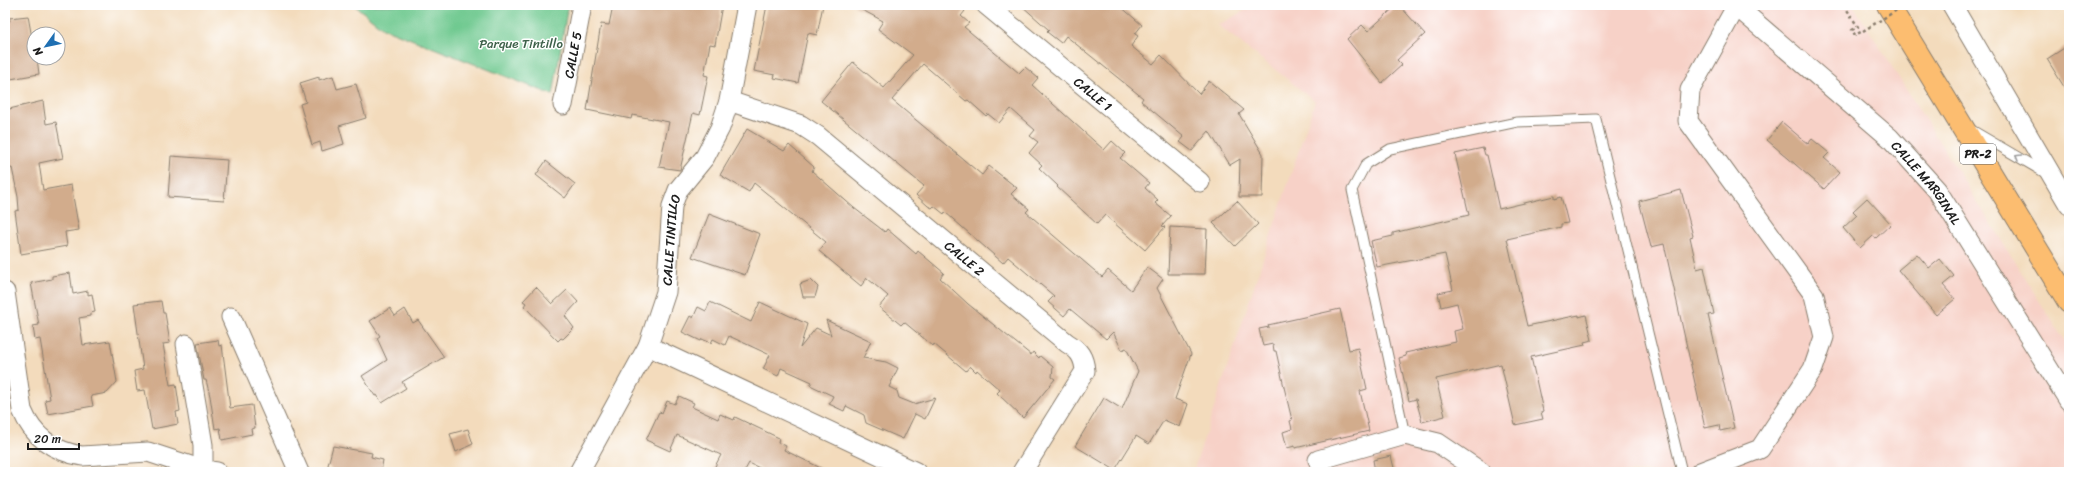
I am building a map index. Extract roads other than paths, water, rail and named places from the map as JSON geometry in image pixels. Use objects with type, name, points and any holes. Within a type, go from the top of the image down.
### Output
[{"type":"main road","name":"PR-2","points":[[1888,5],[2069,302]]},
{"type":"street","name":"CALLE 5","points":[[563,105],[582,5]]},
{"type":"street","name":"CALLE TINTILLO","points":[[582,466],[648,346],[666,292],[672,206],[678,190],[705,157],[720,128],[729,101],[747,5]]},
{"type":"street","name":"CALLE 1","points":[[986,5],[1200,182]]},
{"type":"street","points":[[1700,472],[1760,449],[1814,369],[1824,337],[1814,295],[1688,121],[1690,90],[1736,5]]},
{"type":"street","name":"CALLE MARGINAL","points":[[1736,5],[1890,138],[1937,190],[2069,401]]},
{"type":"street","points":[[1952,5],[2069,205]]},
{"type":"street","name":"CALLE 2","points":[[729,101],[801,125],[818,136],[1075,348],[1081,355],[1084,362],[1085,371],[1022,472]]},
{"type":"street","points":[[5,292],[8,332],[22,410],[28,425],[47,443],[72,454],[82,456],[148,452],[210,471]]},
{"type":"street","points":[[231,317],[299,472]]},
{"type":"street","points":[[186,344],[203,446],[210,471]]},
{"type":"street","points":[[648,346],[916,472]]},
{"type":"street","points":[[1318,460],[1405,435],[1438,443],[1481,472]]},
{"type":"street","points":[[568,472],[582,466]]},
{"type":"lane","points":[[1405,435],[1352,190],[1366,164],[1390,149],[1517,122],[1596,119],[1682,472]]},
{"type":"lane","points":[[1958,122],[2052,177]]},
{"type":"park label","name":"Parque Tintillo","points":[[521,43]]}]
